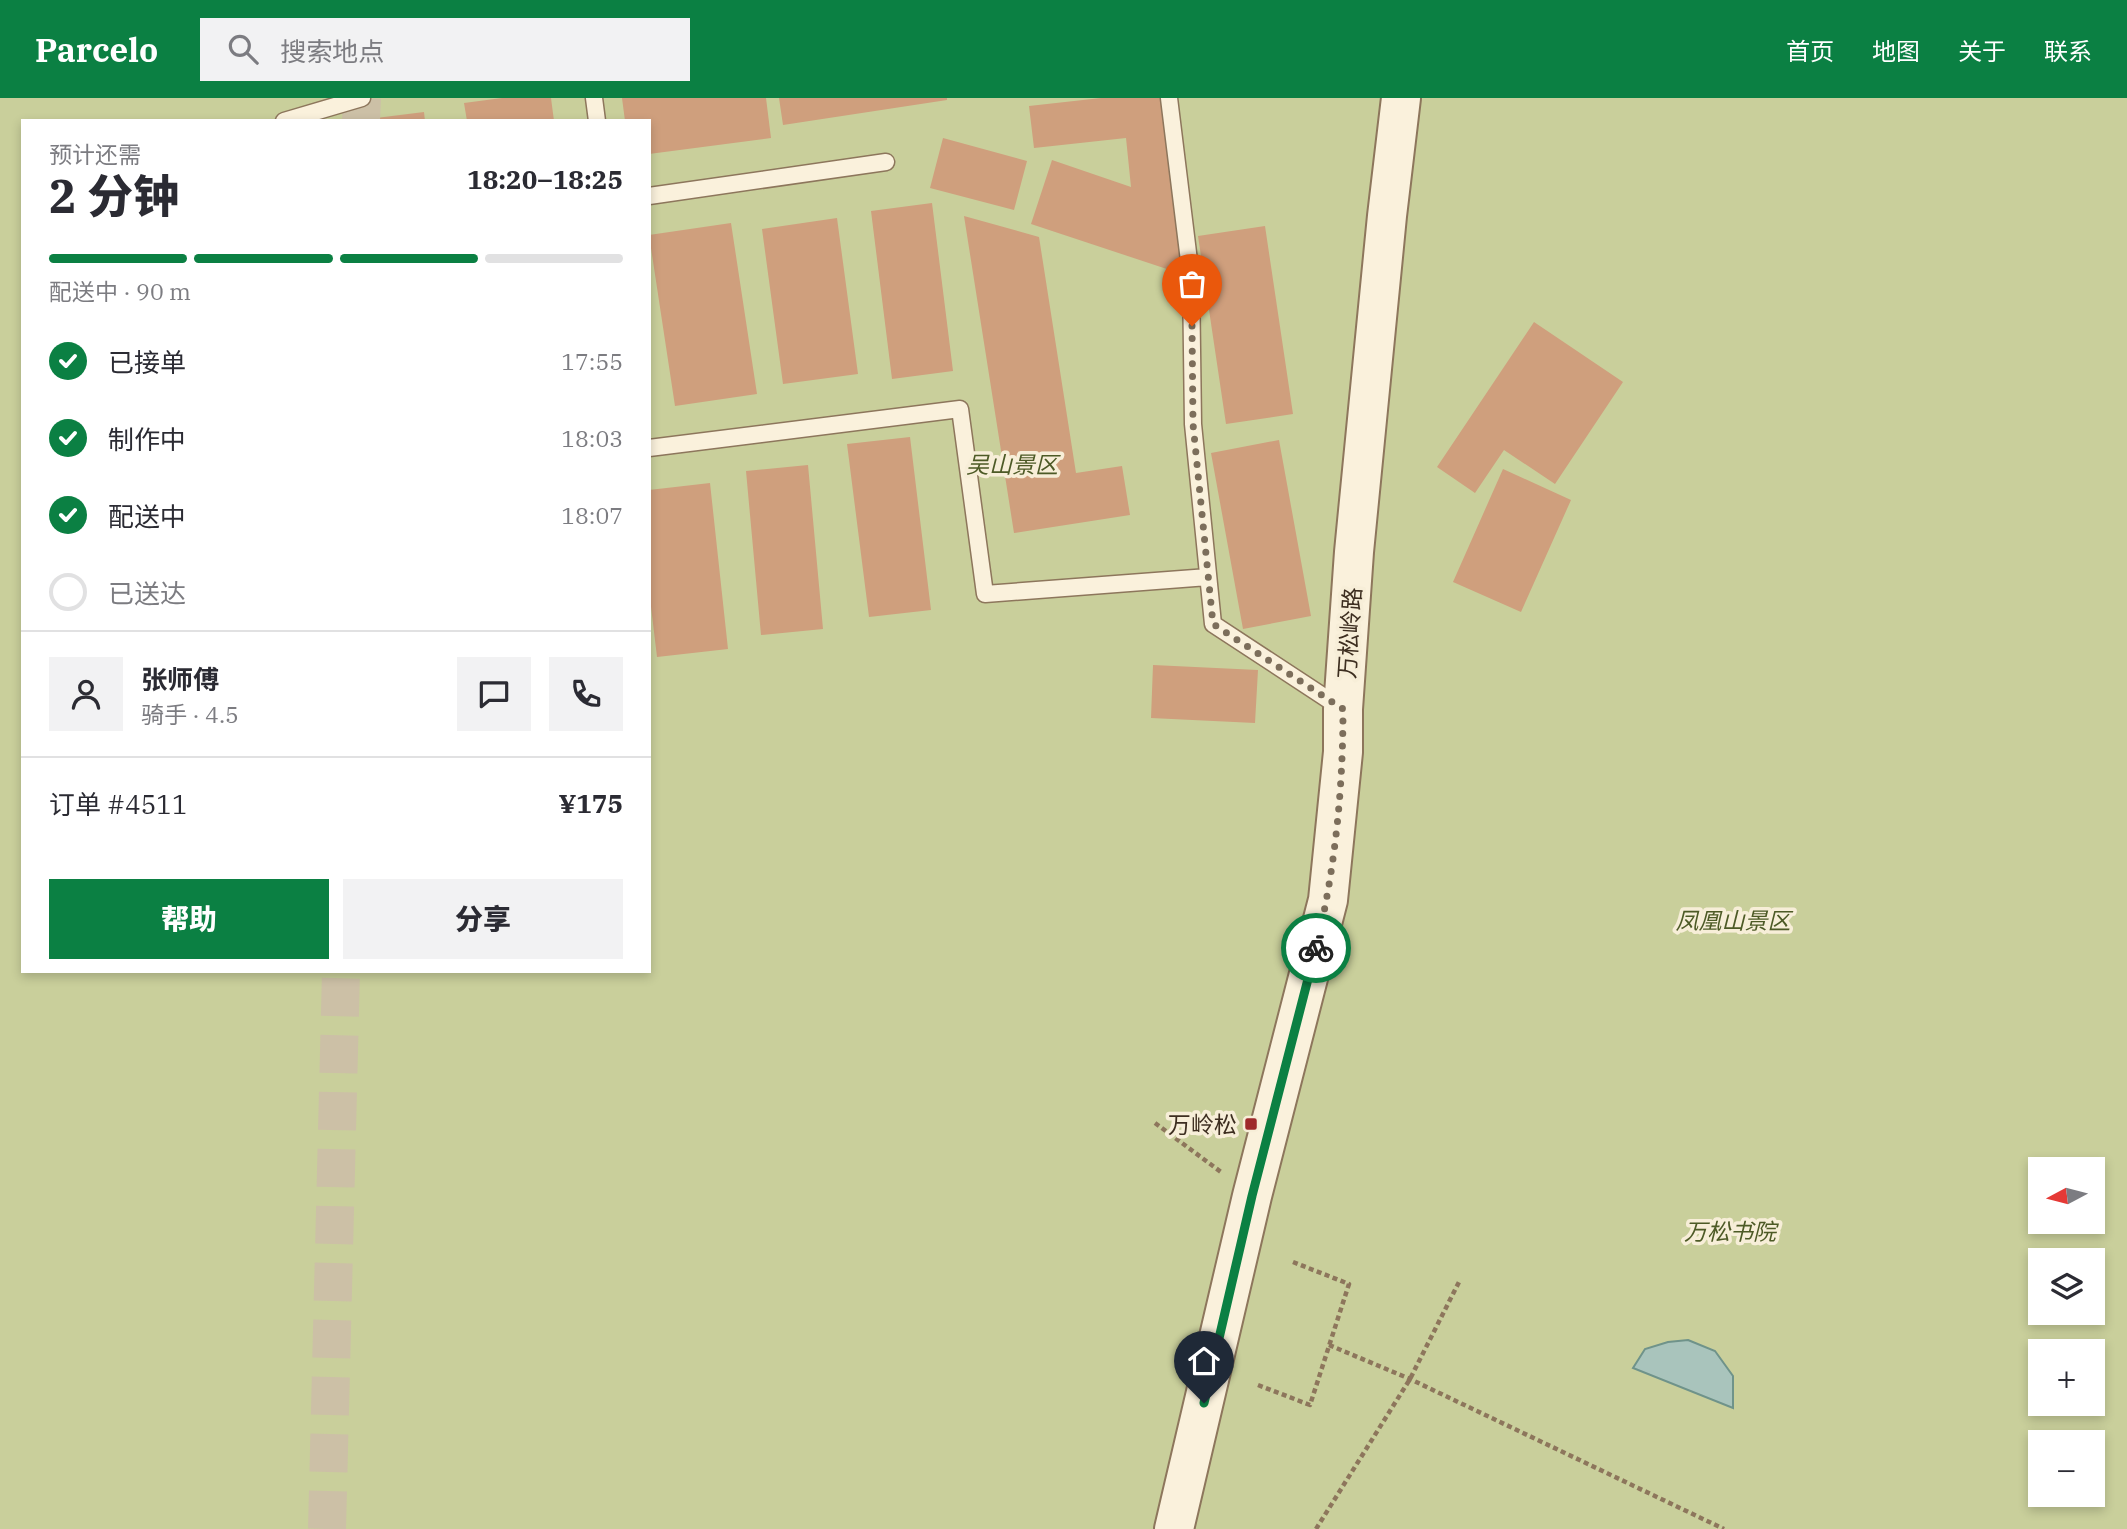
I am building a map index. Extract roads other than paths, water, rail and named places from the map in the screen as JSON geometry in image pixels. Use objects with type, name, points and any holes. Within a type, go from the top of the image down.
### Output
[{"type":"street","name":"万松岭路","points":[[1174,1529],[1252,1196],[1328,900],[1343,752],[1343,709],[1357,526],[1401,98]]},
{"type":"lane","points":[[291,119],[362,98]]},
{"type":"lane","points":[[594,98],[597,119]]},
{"type":"lane","points":[[1169,98],[1191,278],[1193,424],[1213,624],[1343,709]]},
{"type":"lane","points":[[651,196],[886,162]]},
{"type":"lane","points":[[651,447],[960,409],[985,594],[1208,577]]},
{"type":"water","points":[[1688,1340],[1715,1351],[1733,1376],[1733,1408],[1633,1368],[1645,1349],[1668,1342]]},
{"type":"tunnel","points":[[361,119],[362,98]]},
{"type":"tunnel","points":[[327,1529],[341,973]]},
{"type":"place","name":"万岭松","points":[[1251,1124]]},
{"type":"park label","name":"吴山景区","points":[[1012,464]]},
{"type":"park label","name":"凤凰山景区","points":[[1733,920]]},
{"type":"park label","name":"万松书院","points":[[1730,1231]]}]
